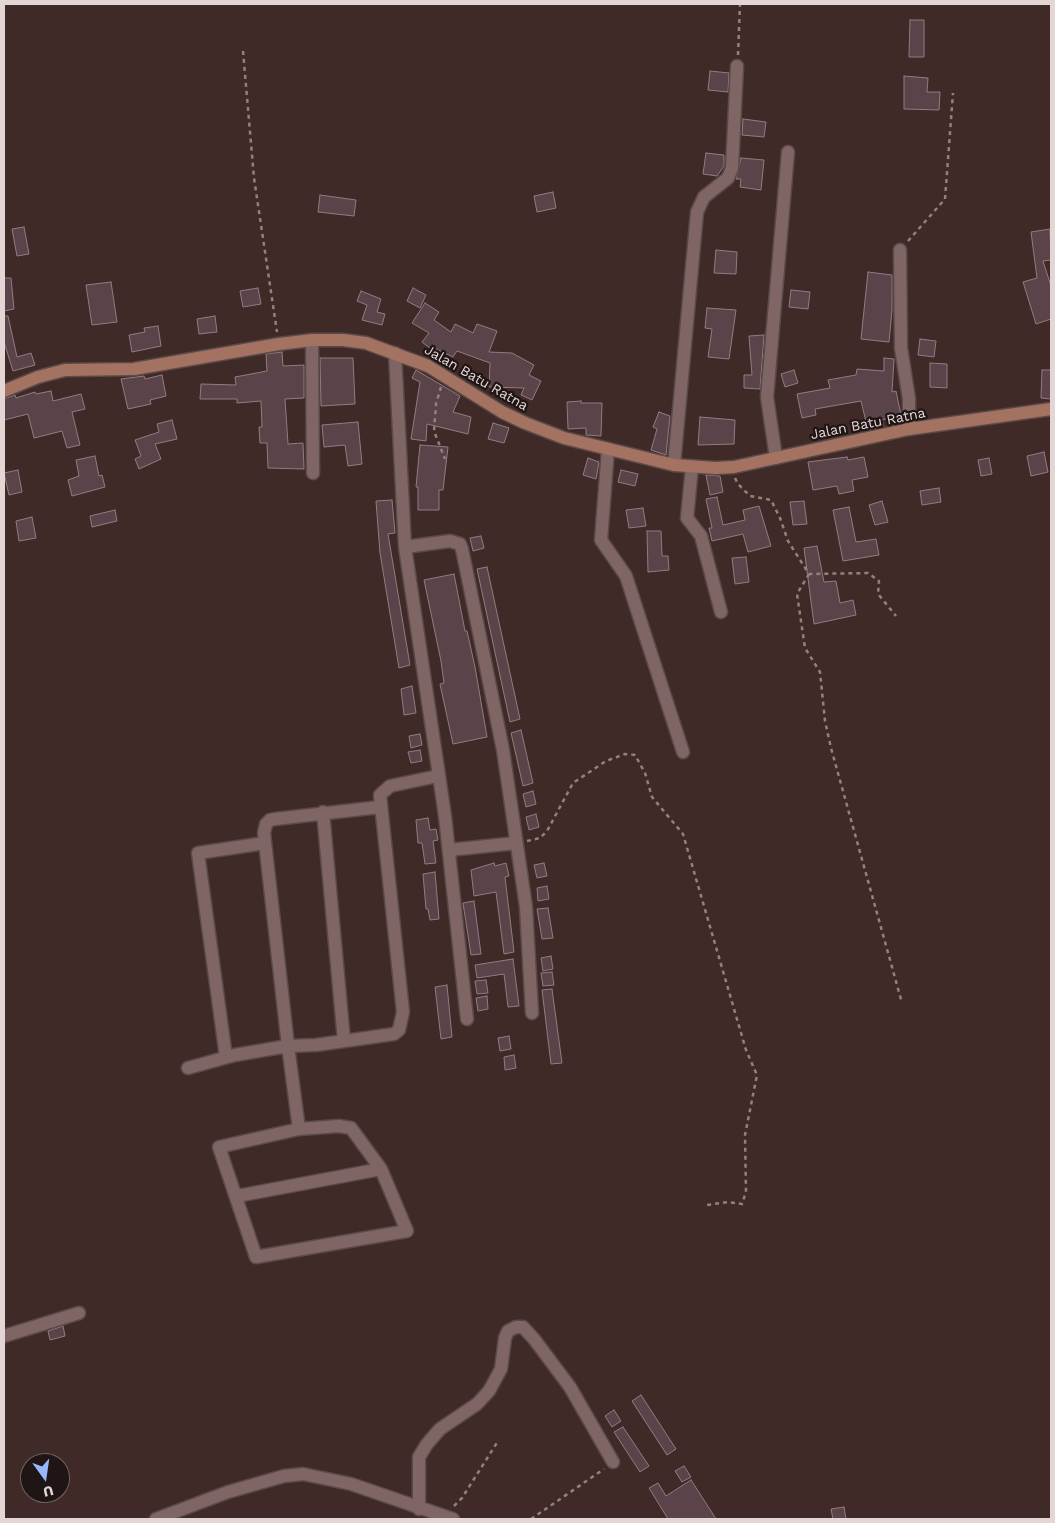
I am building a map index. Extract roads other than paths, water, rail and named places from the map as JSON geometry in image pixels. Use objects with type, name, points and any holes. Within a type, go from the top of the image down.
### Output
[{"type":"street","points":[[674,465],[697,212],[704,197],[728,178],[732,168],[737,66]]},
{"type":"street","points":[[776,458],[767,396],[788,152]]},
{"type":"street","points":[[900,250],[901,348],[908,399],[909,429]]},
{"type":"street","points":[[312,340],[313,474]]},
{"type":"street","name":"Jalan Batu Ratna","points":[[4,391],[38,377],[65,370],[134,369],[278,344],[312,340],[343,340],[366,343],[428,366],[525,424],[564,438],[674,465],[692,467],[734,467],[909,429],[1051,409]]},
{"type":"street","points":[[395,353],[405,547],[449,850],[467,1018]]},
{"type":"street","points":[[608,449],[601,540],[626,576],[683,752]]},
{"type":"street","points":[[692,467],[687,518],[701,536],[721,612]]},
{"type":"street","points":[[405,547],[450,541],[460,544],[462,549],[502,750],[526,907],[532,1013]]},
{"type":"street","points":[[188,1068],[226,1057],[288,1046],[394,1034],[400,1030],[402,1022],[380,794],[384,789],[398,784],[438,776]]},
{"type":"street","points":[[299,1129],[264,833],[270,820],[323,812],[380,807]]},
{"type":"street","points":[[323,812],[344,1041]]},
{"type":"street","points":[[226,1057],[198,853],[265,843]]},
{"type":"street","points":[[449,850],[516,843]]},
{"type":"street","points":[[338,1126],[351,1128],[381,1169],[407,1231],[256,1257],[219,1147],[299,1129],[338,1126]]},
{"type":"street","points":[[237,1196],[381,1169]]},
{"type":"street","points":[[4,1336],[79,1312]]},
{"type":"street","points":[[419,1509],[419,1457],[440,1429],[477,1404],[489,1391],[500,1369],[505,1338],[508,1331],[516,1327],[523,1327],[534,1339],[570,1387],[613,1462]]},
{"type":"street","points":[[156,1519],[228,1492],[284,1476],[303,1474],[351,1484],[449,1518]]}]
